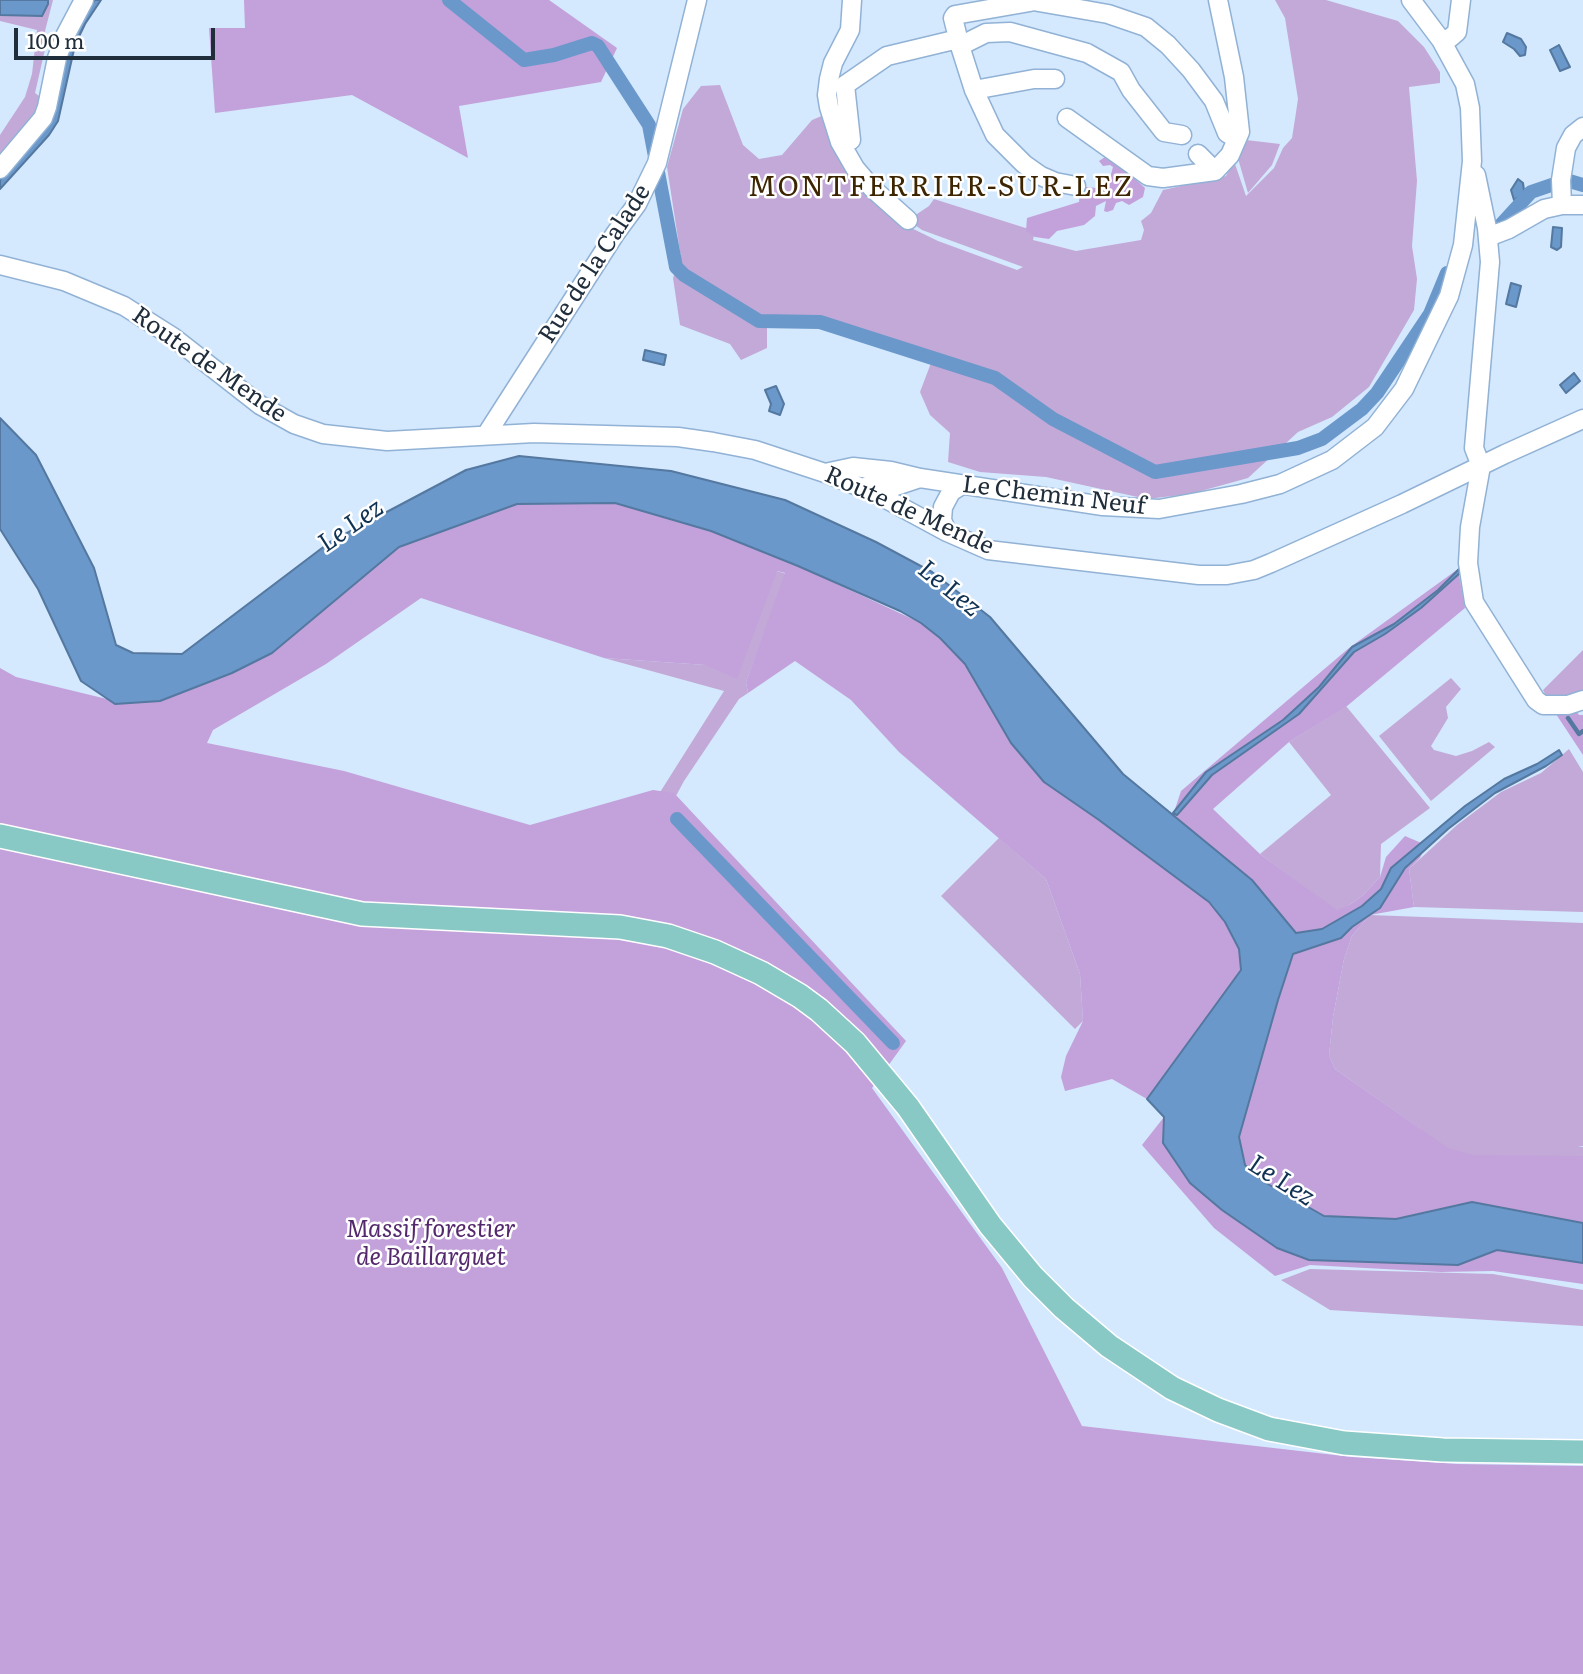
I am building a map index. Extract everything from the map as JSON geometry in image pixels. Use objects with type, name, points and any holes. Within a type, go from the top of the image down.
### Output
[{"type":"main road","points":[[0,836],[362,914],[620,927],[668,936],[715,952],[761,973],[800,996],[855,1043],[908,1107],[990,1225],[1033,1277],[1064,1308],[1109,1346],[1172,1388],[1218,1410],[1269,1429],[1344,1443],[1443,1450],[1583,1452]]},
{"type":"street","points":[[0,169],[43,118],[57,58],[84,0]]},
{"type":"street","name":"Rue de la Calade","points":[[486,435],[571,301],[637,204],[657,163],[697,0]]},
{"type":"street","points":[[852,0],[850,30],[833,64],[827,95],[840,142],[856,168],[872,188],[908,219]]},
{"type":"street","points":[[1067,118],[1147,176],[1163,178],[1215,171],[1230,155],[1240,132],[1238,106],[1218,0]]},
{"type":"street","name":"Le Chemin Neuf","points":[[825,473],[853,467],[891,471],[962,485],[1103,506],[1159,509],[1267,488],[1332,460],[1366,435],[1391,409],[1410,378],[1449,296],[1460,256],[1472,161],[1470,108],[1465,84],[1441,40],[1411,0]]},
{"type":"street","points":[[1441,40],[1450,38],[1457,32],[1461,0]]},
{"type":"street","points":[[1076,186],[1048,180],[1024,164],[995,135],[974,90],[953,18],[959,14],[1028,1],[1108,14],[1146,27],[1168,44],[1191,70],[1214,101],[1227,133],[1237,139]]},
{"type":"street","points":[[840,142],[851,140],[845,85],[887,56],[918,47],[959,42],[986,33],[1010,32],[1087,53],[1121,72],[1131,90],[1164,132],[1182,135]]},
{"type":"street","points":[[974,90],[1034,79],[1055,79]]},
{"type":"street","points":[[1562,205],[1561,180],[1566,148],[1573,135],[1583,127]]},
{"type":"street","points":[[1198,155],[1215,171]]},
{"type":"street","points":[[1472,161],[1488,237],[1490,262],[1474,448],[1481,466],[1470,527],[1468,563],[1474,602],[1536,700],[1544,705],[1568,705],[1583,700]]},
{"type":"street","points":[[1488,237],[1509,229],[1544,209],[1562,205],[1583,205]]},
{"type":"street","name":"Route de Mende","points":[[0,265],[64,281],[124,306],[173,337],[260,405],[308,430],[338,437],[387,441],[534,433],[678,437],[755,450],[825,473],[870,491],[980,548],[1199,575],[1227,575],[1271,563],[1583,419]]},
{"type":"street","points":[[870,491],[876,478],[891,471]]},
{"type":"street","name":"Le Chemin Neuf","points":[[870,491],[920,478]]},
{"type":"street","points":[[947,532],[942,520],[943,506],[951,492],[962,485]]},
{"type":"shaded area","points":[[0,0],[53,0],[35,93],[43,99],[39,112],[0,161],[0,135],[25,97],[32,74],[37,30],[0,21]]},
{"type":"shaded area","points":[[1275,0],[1326,0],[1398,21],[1424,47],[1440,72],[1440,83],[1409,87],[1417,181],[1412,246],[1417,279],[1414,310],[1369,387],[1332,417],[1298,432],[1248,478],[1190,494],[1147,499],[1046,477],[980,472],[948,462],[950,433],[930,415],[920,392],[931,363],[817,326],[767,326],[767,348],[741,360],[730,344],[680,325],[673,278],[681,258],[667,167],[683,109],[701,86],[720,85],[743,145],[759,159],[782,155],[812,120],[824,115],[905,225],[938,241],[1017,270],[1023,267],[922,230],[908,220],[929,206],[934,199],[1035,231],[1033,240],[1076,251],[1141,240],[1144,230],[1141,221],[1151,213],[1163,190],[1226,176],[1234,161],[1246,196],[1274,168],[1283,148],[1292,138],[1298,99],[1285,18]]},
{"type":"shaded area","points":[[1246,140],[1280,144],[1272,165],[1248,193],[1237,155]]},
{"type":"shaded area","points":[[777,571],[786,574],[746,682],[748,693],[739,699],[684,781],[670,807],[657,797],[724,691],[604,658],[706,665]]},
{"type":"shaded area","points":[[1583,650],[1583,694],[1549,702],[1543,690]]},
{"type":"shaded area","points":[[1451,678],[1461,689],[1446,707],[1448,718],[1431,746],[1434,750],[1456,756],[1489,742],[1495,747],[1431,801],[1379,736]]},
{"type":"shaded area","points":[[1346,706],[1430,808],[1381,844],[1380,877],[1363,895],[1337,911],[1260,854],[1331,795],[1289,742]]},
{"type":"shaded area","points":[[1569,749],[1583,772],[1583,912],[1414,907],[1409,869],[1457,825],[1501,792],[1541,773]]},
{"type":"shaded area","points":[[999,838],[1046,879],[1080,974],[1083,1021],[1075,1029],[941,896]]},
{"type":"shaded area","points":[[1370,915],[1583,923],[1583,1146],[1578,1147],[1583,1147],[1583,1195],[1511,1205],[1419,1128],[1335,1069],[1329,1055],[1344,959],[1352,936]]},
{"type":"shaded area","points":[[1310,1269],[1493,1274],[1583,1290],[1583,1326],[1330,1310],[1281,1280]]},
{"type":"green space","points":[[244,0],[549,0],[617,48],[601,82],[459,106],[468,158],[352,95],[215,113],[209,28],[245,28]]},
{"type":"green space","points":[[1106,149],[1135,173],[1134,178],[1145,188],[1143,197],[1129,205],[1122,201],[1116,203],[1113,210],[1107,212],[1104,211],[1106,201],[1096,206],[1095,216],[1084,225],[1057,231],[1049,239],[1035,237],[1026,231],[1027,218],[1079,202],[1080,192],[1086,187],[1107,189],[1113,167],[1103,166],[1099,161],[1105,157]]},
{"type":"green space","name":"Massif forestier de Baillarguet","points":[[533,488],[668,509],[711,531],[798,566],[921,623],[965,664],[1011,743],[1044,782],[1209,902],[1225,922],[1239,949],[1241,970],[1147,1099],[1112,1079],[1065,1091],[1061,1077],[1066,1056],[1083,1021],[1080,974],[1046,879],[899,752],[851,700],[795,661],[748,693],[746,682],[785,573],[777,571],[737,679],[706,665],[604,658],[421,598],[326,664],[213,730],[207,743],[344,771],[530,825],[653,790],[674,793],[906,1041],[872,1088],[1002,1268],[1082,1426],[1352,1457],[1458,1464],[1583,1466],[1583,1674],[0,1674],[0,668],[16,677],[115,701],[396,533]]},
{"type":"green space","points":[[1458,569],[1465,608],[1347,706],[1289,742],[1213,809],[1260,854],[1337,910],[1363,895],[1380,877],[1386,857],[1405,836],[1426,845],[1420,858],[1409,869],[1414,907],[1370,915],[1352,936],[1344,959],[1329,1055],[1335,1069],[1448,1148],[1473,1155],[1583,1156],[1583,1223],[1472,1202],[1396,1219],[1324,1216],[1245,1168],[1239,1137],[1293,954],[1173,815],[1181,791],[1349,648]]},
{"type":"green space","points":[[1575,709],[1579,715],[1583,715],[1583,755],[1556,714]]},
{"type":"green space","points":[[1164,1117],[1163,1143],[1222,1210],[1277,1248],[1309,1260],[1458,1265],[1497,1250],[1583,1263],[1583,1284],[1493,1271],[1440,1272],[1310,1265],[1275,1276],[1214,1228],[1142,1145]]},
{"type":"water","points":[[0,0],[48,0],[48,4],[42,16],[0,15]]},
{"type":"water","points":[[95,0],[101,0],[75,45],[58,121],[49,135],[0,189],[0,180],[52,120],[63,60],[80,20]]},
{"type":"water","points":[[1507,33],[1521,39],[1526,47],[1525,55],[1520,56],[1503,42]]},
{"type":"water","points":[[1559,45],[1570,67],[1560,71],[1550,50]]},
{"type":"water","points":[[1518,179],[1523,183],[1524,190],[1523,194],[1514,200],[1511,190]]},
{"type":"water","points":[[1553,227],[1562,228],[1561,247],[1557,250],[1551,247]]},
{"type":"water","points":[[1511,283],[1521,286],[1516,307],[1506,304]]},
{"type":"water","points":[[645,350],[666,355],[664,365],[643,360]]},
{"type":"water","points":[[1574,373],[1580,381],[1566,393],[1560,385]]},
{"type":"water","points":[[776,386],[784,404],[780,415],[769,411],[771,404],[765,390]]},
{"type":"water","name":"Le Lez","points":[[0,418],[36,455],[94,568],[116,645],[133,653],[182,654],[330,542],[466,470],[519,456],[671,471],[785,500],[876,542],[932,572],[990,617],[1123,774],[1252,880],[1296,933],[1322,929],[1362,906],[1381,889],[1391,868],[1465,806],[1504,779],[1537,764],[1559,750],[1562,755],[1495,793],[1448,829],[1405,868],[1380,908],[1341,938],[1293,954],[1239,1137],[1245,1165],[1266,1183],[1324,1216],[1396,1219],[1472,1202],[1583,1223],[1583,1263],[1497,1250],[1458,1265],[1309,1260],[1277,1248],[1222,1210],[1190,1183],[1163,1143],[1164,1117],[1147,1099],[1241,970],[1239,949],[1225,922],[1209,902],[1044,782],[1011,743],[965,664],[940,638],[900,611],[711,531],[615,503],[517,504],[399,547],[272,653],[232,673],[160,701],[115,704],[81,681],[38,589],[0,529]]},
{"type":"water","points":[[1459,569],[1460,573],[1421,608],[1354,652],[1299,714],[1212,775],[1177,815],[1173,813],[1206,772],[1283,720],[1319,687],[1352,647],[1394,624],[1438,590]]},
{"type":"waterway","points":[[449,0],[524,60],[554,55],[592,43],[598,46],[649,125],[676,267],[684,275],[759,321],[820,322],[995,378],[1053,419],[1155,472],[1298,448],[1322,439],[1362,409],[1377,393],[1430,314],[1447,273]]},
{"type":"waterway","points":[[1498,228],[1531,192],[1566,180],[1583,185]]},
{"type":"waterway","points":[[1568,718],[1579,734],[1583,731]]},
{"type":"waterway","points":[[677,819],[893,1043]]},
{"type":"district","name":"MONTFERRIER-SUR-LEZ","points":[[941,188]]}]
